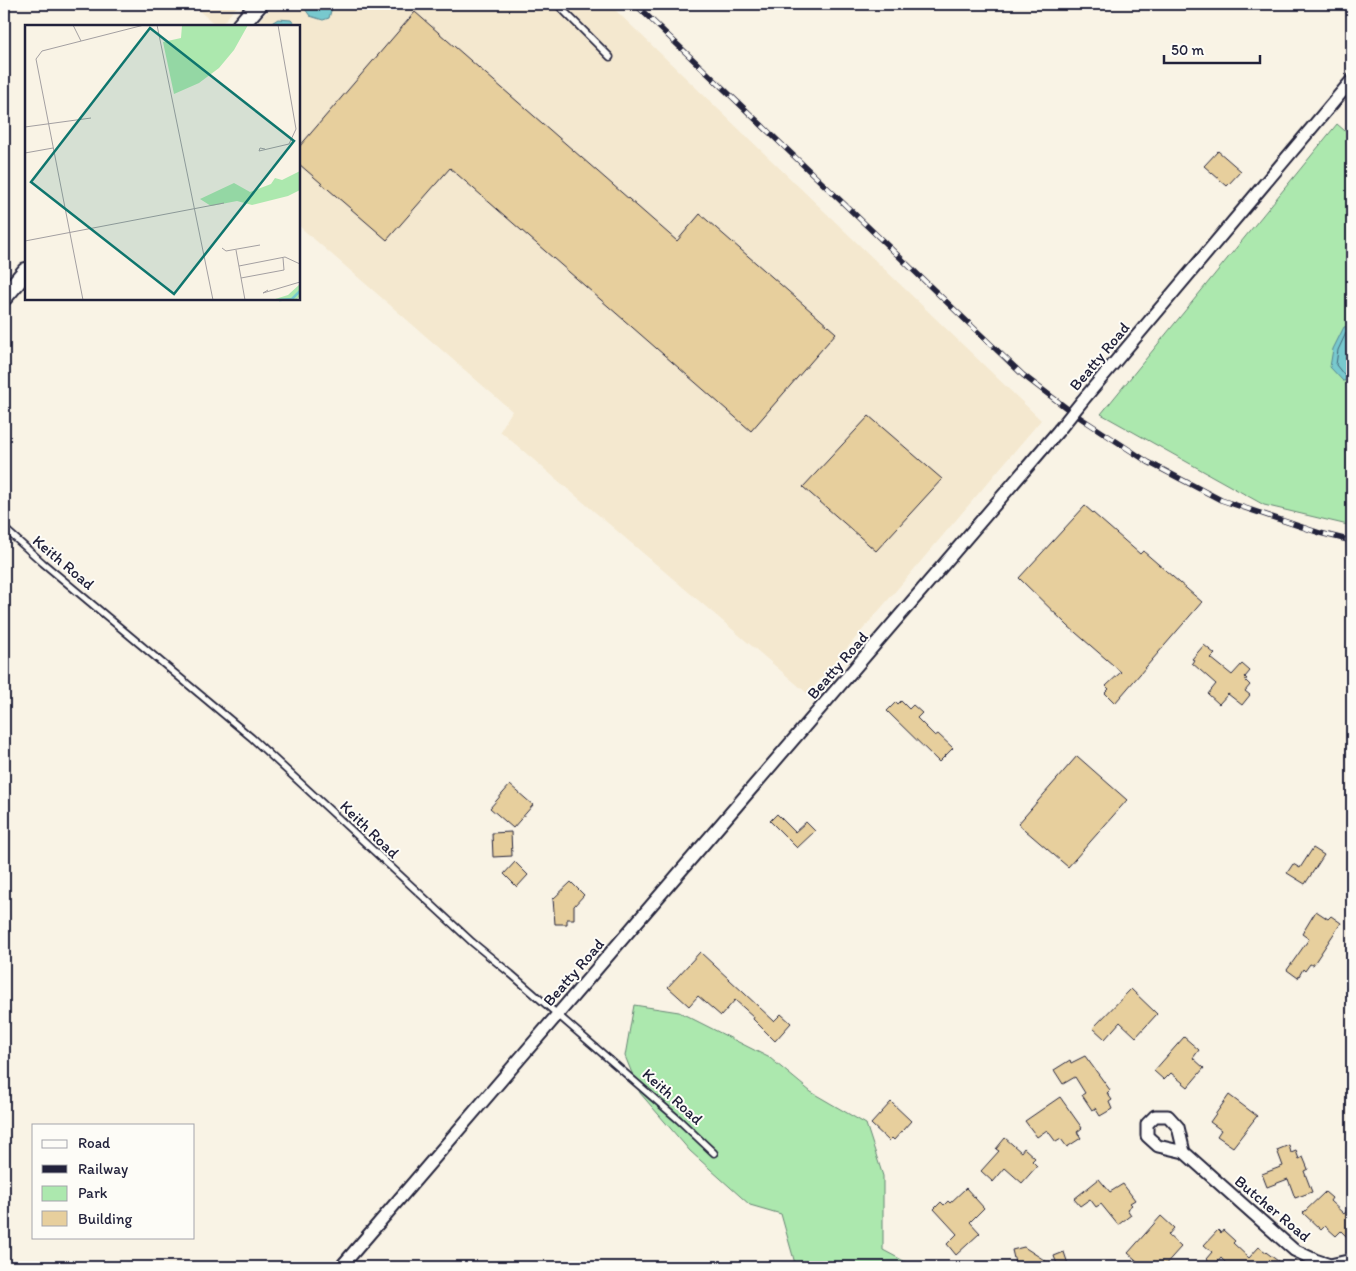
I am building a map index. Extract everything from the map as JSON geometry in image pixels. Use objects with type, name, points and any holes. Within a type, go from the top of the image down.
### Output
[{"type":"street","points":[[241,25],[259,4]]},
{"type":"street","name":"Beatty Road","points":[[341,1267],[1059,430],[1352,80]]},
{"type":"street","points":[[4,297],[25,272]]},
{"type":"street","name":"Butcher Road","points":[[1184,1152],[1294,1250],[1330,1265],[1352,1260]]},
{"type":"lane","points":[[557,4],[610,57]]},
{"type":"lane","name":"Keith Road","points":[[4,528],[43,563],[252,738],[437,911],[680,1120],[714,1153]]},
{"type":"shaded area","points":[[191,4],[239,4],[221,25],[216,25]]},
{"type":"shaded area","points":[[274,4],[609,4],[1041,420],[808,694],[500,431],[512,411],[300,227],[300,25],[255,25]]},
{"type":"green space","points":[[1337,124],[1352,137],[1352,526],[1264,505],[1101,414]]},
{"type":"green space","points":[[634,1005],[679,1012],[770,1058],[811,1092],[866,1124],[883,1176],[883,1250],[915,1267],[796,1267],[781,1214],[750,1205],[690,1151],[640,1093],[625,1056]]},
{"type":"water","points":[[304,4],[333,4],[329,18],[323,20],[310,16],[303,6]]},
{"type":"water","points":[[278,19],[291,20],[295,25],[269,25]]},
{"type":"water","points":[[1352,326],[1352,380],[1343,381],[1330,367],[1333,349],[1344,327]]},
{"type":"building","points":[[415,12],[677,241],[700,214],[836,333],[751,431],[450,168],[387,240],[300,165],[300,146]]},
{"type":"building","points":[[1218,151],[1241,171],[1227,186],[1204,166]]},
{"type":"building","points":[[869,416],[942,479],[876,551],[803,487]]},
{"type":"building","points":[[1085,506],[1140,554],[1143,551],[1202,602],[1115,703],[1105,693],[1109,689],[1106,686],[1121,672],[1068,626],[1019,578]]},
{"type":"building","points":[[1204,645],[1215,654],[1211,658],[1232,675],[1242,664],[1250,671],[1245,680],[1250,685],[1245,691],[1250,695],[1242,705],[1228,694],[1219,704],[1208,694],[1216,684],[1192,663],[1194,660],[1192,659]]},
{"type":"building","points":[[901,701],[909,709],[913,705],[922,713],[917,718],[935,736],[938,734],[953,748],[939,762],[887,711],[896,702],[898,704]]},
{"type":"building","points":[[1077,756],[1127,800],[1068,867],[1018,824]]},
{"type":"building","points":[[510,785],[533,805],[513,828],[490,808]]},
{"type":"building","points":[[777,814],[795,832],[806,822],[815,831],[797,848],[770,821]]},
{"type":"building","points":[[511,832],[512,856],[493,857],[492,833]]},
{"type":"building","points":[[1313,848],[1324,855],[1305,884],[1287,873],[1293,864],[1300,868]]},
{"type":"building","points":[[515,862],[528,875],[517,887],[504,874]]},
{"type":"building","points":[[571,882],[584,895],[574,906],[574,919],[567,919],[567,924],[555,924],[553,899]]},
{"type":"building","points":[[1316,911],[1328,919],[1331,916],[1341,923],[1313,965],[1310,964],[1305,971],[1303,969],[1298,978],[1287,970],[1309,939],[1302,934]]},
{"type":"building","points":[[700,952],[774,1021],[781,1014],[791,1023],[775,1041],[753,1019],[754,1017],[735,1000],[721,1016],[698,996],[689,1006],[668,987]]},
{"type":"building","points":[[1131,989],[1157,1014],[1136,1037],[1120,1022],[1105,1039],[1093,1028]]},
{"type":"building","points":[[1184,1037],[1199,1050],[1193,1058],[1204,1068],[1188,1087],[1171,1073],[1164,1080],[1154,1071]]},
{"type":"building","points":[[1085,1056],[1110,1090],[1107,1093],[1112,1100],[1109,1102],[1112,1109],[1100,1116],[1095,1108],[1092,1110],[1082,1095],[1085,1093],[1075,1077],[1063,1084],[1054,1070],[1070,1060],[1071,1063]]},
{"type":"building","points":[[1229,1095],[1257,1116],[1233,1147],[1217,1136],[1221,1130],[1210,1122]]},
{"type":"building","points":[[1060,1097],[1082,1128],[1077,1132],[1081,1138],[1067,1147],[1061,1139],[1056,1142],[1047,1130],[1037,1137],[1025,1121]]},
{"type":"building","points":[[891,1102],[911,1121],[894,1140],[892,1138],[889,1141],[871,1124]]},
{"type":"building","points":[[1005,1138],[1021,1152],[1024,1148],[1035,1158],[1032,1161],[1037,1166],[1022,1183],[1005,1168],[993,1182],[981,1171],[999,1151],[996,1149]]},
{"type":"building","points":[[1289,1145],[1291,1153],[1296,1151],[1299,1159],[1303,1157],[1308,1169],[1304,1171],[1312,1192],[1295,1198],[1288,1179],[1267,1187],[1262,1174],[1283,1166],[1277,1150]]},
{"type":"building","points":[[1099,1179],[1110,1192],[1123,1184],[1135,1200],[1130,1203],[1132,1205],[1127,1209],[1131,1215],[1118,1225],[1101,1204],[1096,1207],[1090,1199],[1080,1206],[1074,1199]]},
{"type":"building","points":[[966,1188],[984,1208],[970,1222],[980,1233],[956,1255],[947,1244],[957,1234],[934,1209],[941,1202],[944,1205],[948,1201],[950,1203]]},
{"type":"building","points":[[1325,1192],[1332,1198],[1330,1201],[1344,1214],[1352,1205],[1352,1242],[1341,1231],[1336,1236],[1325,1226],[1321,1230],[1303,1213]]},
{"type":"building","points":[[1161,1216],[1174,1228],[1168,1235],[1181,1247],[1163,1267],[1144,1267],[1128,1253]]},
{"type":"building","points":[[1218,1230],[1221,1233],[1223,1230],[1235,1241],[1233,1243],[1249,1258],[1259,1247],[1278,1261],[1273,1267],[1230,1267],[1221,1258],[1214,1266],[1206,1259],[1212,1252],[1204,1245]]},
{"type":"building","points":[[1024,1247],[1055,1267],[1027,1267],[1024,1265],[1016,1267],[1012,1250]]},
{"type":"building","points":[[1064,1252],[1069,1267],[1058,1267],[1054,1256]]},
{"type":"railway","points":[[635,4],[1023,375],[1073,413],[1148,462],[1221,500],[1320,533],[1352,541]]}]
